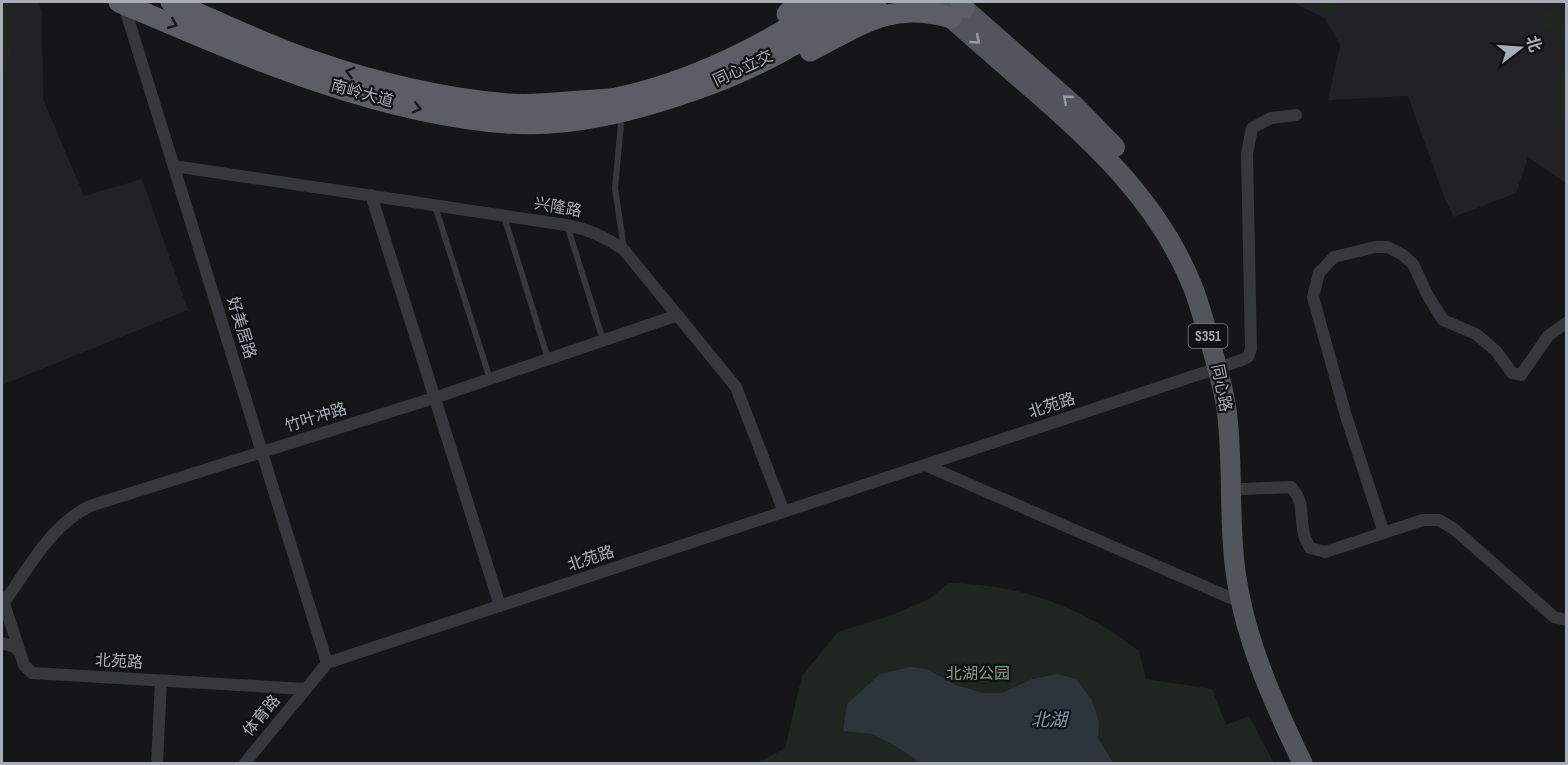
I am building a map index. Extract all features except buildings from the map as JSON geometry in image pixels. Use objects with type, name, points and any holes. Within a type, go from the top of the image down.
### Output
[{"type":"highway","name":"南岭大道","points":[[122,2],[307,79],[376,99],[441,113],[508,114],[551,104],[618,112]]},
{"type":"highway","name":"南岭大道","points":[[171,2],[312,61],[508,114]]},
{"type":"highway","points":[[508,114],[653,74],[704,56],[746,38],[806,2]]},
{"type":"highway","name":"同心立交","points":[[618,112],[657,87],[751,50],[794,26],[830,2]]},
{"type":"highway","name":"同心立交","points":[[618,112],[704,87],[759,64],[803,39],[855,2]]},
{"type":"highway","points":[[810,51],[855,20],[876,2]]},
{"type":"highway","points":[[618,112],[666,115],[765,77],[881,15],[902,10],[933,12],[958,7]]},
{"type":"main road","name":"同心路","points":[[932,2],[958,7],[1107,157],[1144,201],[1173,247],[1194,290],[1240,412],[1246,556],[1253,599],[1261,630],[1293,713],[1317,764]]},
{"type":"main road","name":"同心路","points":[[1224,366],[1234,558],[1240,602],[1259,665],[1281,719],[1303,764]]},
{"type":"street","name":"好美居路","points":[[122,2],[327,663]]},
{"type":"street","points":[[1224,366],[1248,357],[1251,349],[1247,154],[1252,128],[1270,118],[1296,115]]},
{"type":"street","name":"兴隆路","points":[[174,166],[566,225],[596,233],[624,250],[736,387],[784,512]]},
{"type":"street","points":[[371,195],[500,606]]},
{"type":"street","points":[[1384,533],[1346,416],[1313,297],[1319,273],[1334,257],[1375,247],[1388,247],[1403,255],[1413,264],[1428,296],[1443,320],[1476,334],[1496,351],[1512,373],[1521,375],[1548,336],[1566,323]]},
{"type":"street","name":"竹叶冲路","points":[[2,602],[53,534],[62,524],[81,511],[434,398],[678,315]]},
{"type":"street","name":"北苑路","points":[[327,663],[1224,366]]},
{"type":"street","points":[[925,465],[1240,602]]},
{"type":"street","points":[[1243,489],[1291,487],[1299,496],[1303,512],[1304,533],[1310,548],[1325,552],[1423,520],[1439,520],[1454,529],[1554,617],[1566,620]]},
{"type":"street","name":"北苑路","points":[[2,602],[20,654],[26,668],[32,673],[306,689]]},
{"type":"street","points":[[2,643],[15,647],[20,654]]},
{"type":"street","points":[[306,689],[327,663]]},
{"type":"street","points":[[157,764],[161,681]]},
{"type":"street","name":"体育路","points":[[244,764],[306,689]]},
{"type":"lane","points":[[618,112],[615,188],[624,250]]},
{"type":"lane","points":[[435,205],[490,379]]},
{"type":"lane","points":[[503,215],[548,359]]},
{"type":"lane","points":[[566,225],[603,340]]},
{"type":"shaded area","points":[[2,2],[38,2],[42,11],[43,99],[84,196],[142,179],[188,310],[2,385]]},
{"type":"shaded area","points":[[1292,2],[1560,2],[1566,5],[1566,183],[1528,157],[1516,193],[1454,217],[1445,199],[1408,96],[1328,100],[1340,45],[1325,18]]},
{"type":"green space","points":[[2,2],[8,2],[11,12],[13,41],[2,80]]},
{"type":"green space","points":[[1318,2],[1345,2],[1326,14]]},
{"type":"green space","points":[[1547,10],[1566,22],[1566,39],[1540,23]]},
{"type":"green space","points":[[1566,66],[1566,130],[1557,114],[1555,98],[1558,82]]},
{"type":"green space","points":[[2,80],[7,93],[2,96]]},
{"type":"green space","name":"北湖公园","points":[[949,583],[1002,588],[1027,594],[1073,610],[1095,622],[1139,651],[1146,679],[1212,689],[1226,725],[1249,716],[1274,763],[756,764],[785,748],[802,676],[838,632],[892,615],[929,599]]},
{"type":"water","name":"北湖","points":[[910,667],[927,669],[956,685],[983,693],[1002,693],[1032,679],[1058,674],[1076,679],[1092,700],[1099,722],[1098,738],[1113,763],[921,763],[873,734],[843,731],[847,704],[880,674]]}]
